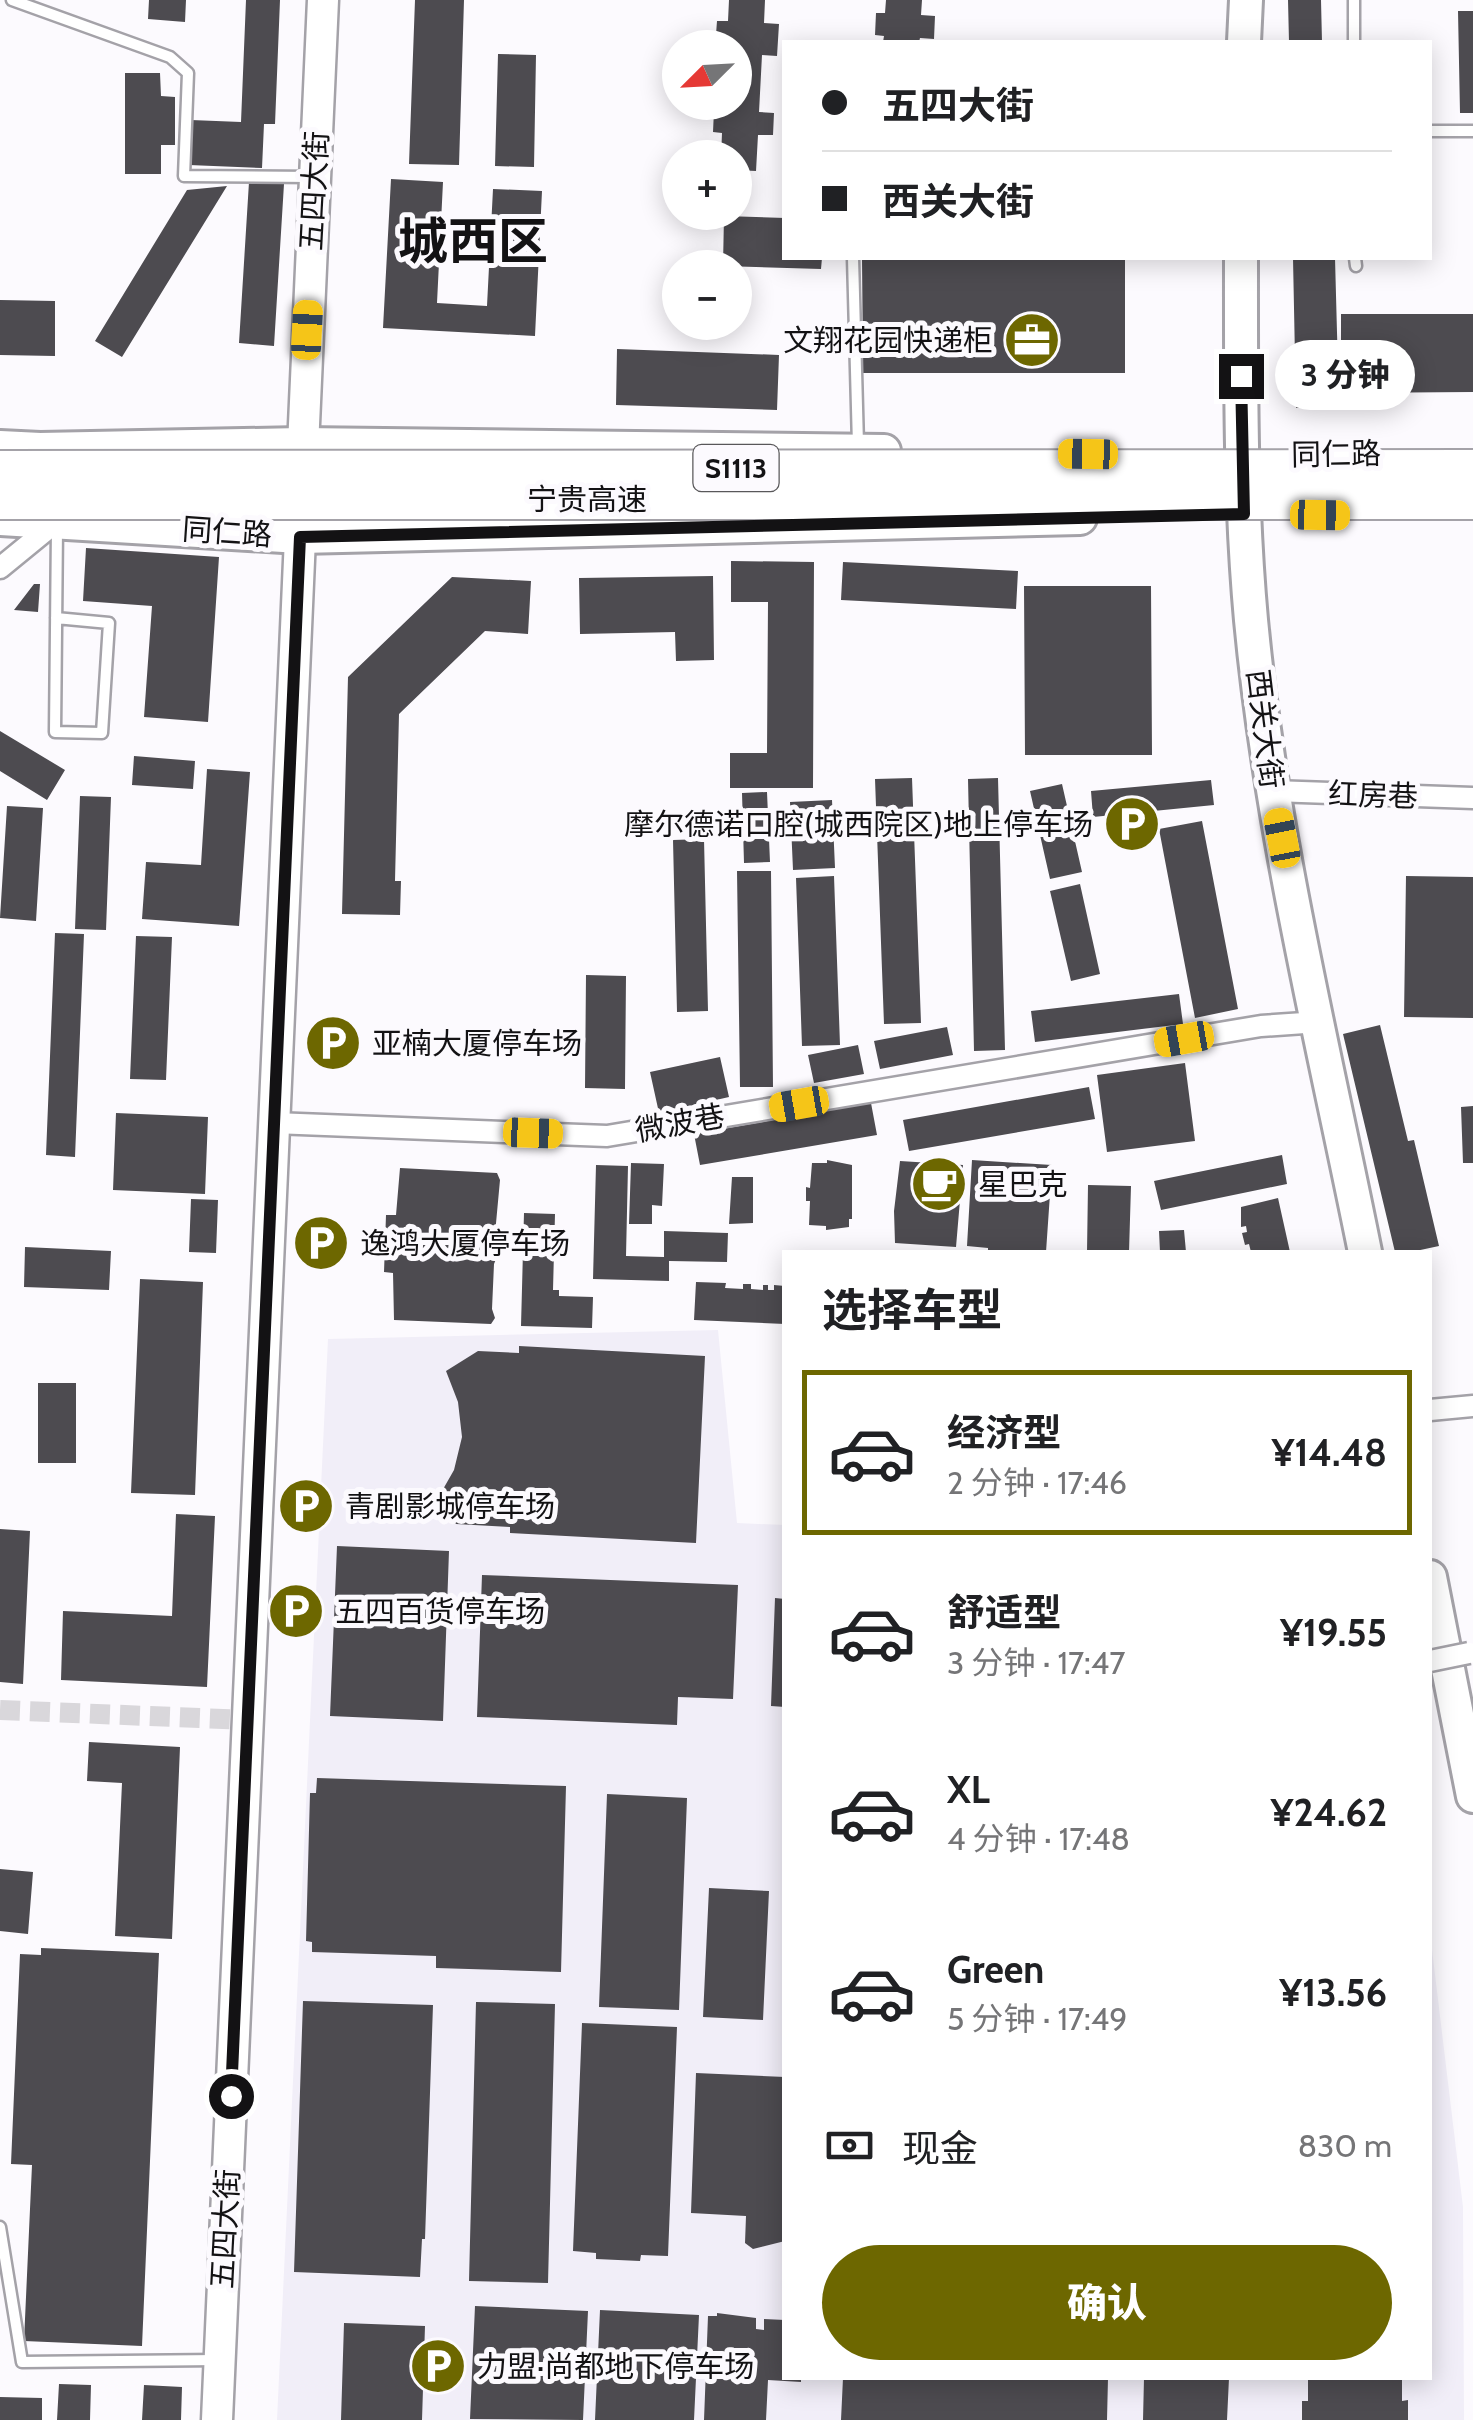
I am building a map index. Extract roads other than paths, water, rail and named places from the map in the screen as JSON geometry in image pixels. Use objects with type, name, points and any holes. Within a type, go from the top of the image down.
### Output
[{"type":"highway","name":"宁贵高速","points":[[0,470],[1473,470]]},
{"type":"highway","name":"宁贵高速","points":[[0,500],[1473,500]]},
{"type":"main road","name":"五四大街","points":[[216,2420],[323,0]]},
{"type":"main road","points":[[1244,40],[1246,0]]},
{"type":"main road","name":"西关大街","points":[[1240,260],[1244,514],[1252,622],[1273,792],[1365,1250]]},
{"type":"main road","name":"同仁路","points":[[0,447],[302,444],[1241,455],[1473,451]]},
{"type":"main road","name":"同仁路","points":[[0,519],[300,537],[1244,514],[1473,518]]},
{"type":"main road","points":[[1432,1587],[1472,1784]]},
{"type":"street","points":[[0,568],[57,522]]},
{"type":"street","name":"红房巷","points":[[1273,792],[1473,798]]},
{"type":"street","name":"微波巷","points":[[274,1123],[607,1136],[1260,1026],[1319,1022]]},
{"type":"street","points":[[1432,1410],[1473,1406]]},
{"type":"street","points":[[1432,1661],[1469,1653]]},
{"type":"lane","points":[[12,0],[170,57],[188,73],[184,176],[314,176]]},
{"type":"lane","points":[[1354,0],[1354,40]]},
{"type":"lane","points":[[1432,131],[1473,130]]},
{"type":"lane","points":[[853,260],[858,451]]},
{"type":"lane","points":[[56,618],[110,623],[102,733],[55,732],[56,618],[57,522]]},
{"type":"lane","points":[[0,2226],[22,2362],[219,2360]]},
{"type":"tunnel","points":[[0,1710],[248,1720]]},
{"type":"place","name":"文翔花园快递柜","points":[[1032,340]]},
{"type":"place","name":"摩尔德诺口腔(城西院区)地上停车场","points":[[1132,824]]},
{"type":"place","name":"亚楠大厦停车场","points":[[333,1043]]},
{"type":"place","name":"星巴克","points":[[939,1184]]},
{"type":"place","name":"逸鸿大厦停车场","points":[[321,1243]]},
{"type":"place","name":"青剧影城停车场","points":[[306,1506]]},
{"type":"place","name":"五四百货停车场","points":[[296,1611]]},
{"type":"place","name":"力盟·尚都地下停车场","points":[[438,2366]]},
{"type":"district","name":"城西区","points":[[473,241]]}]
